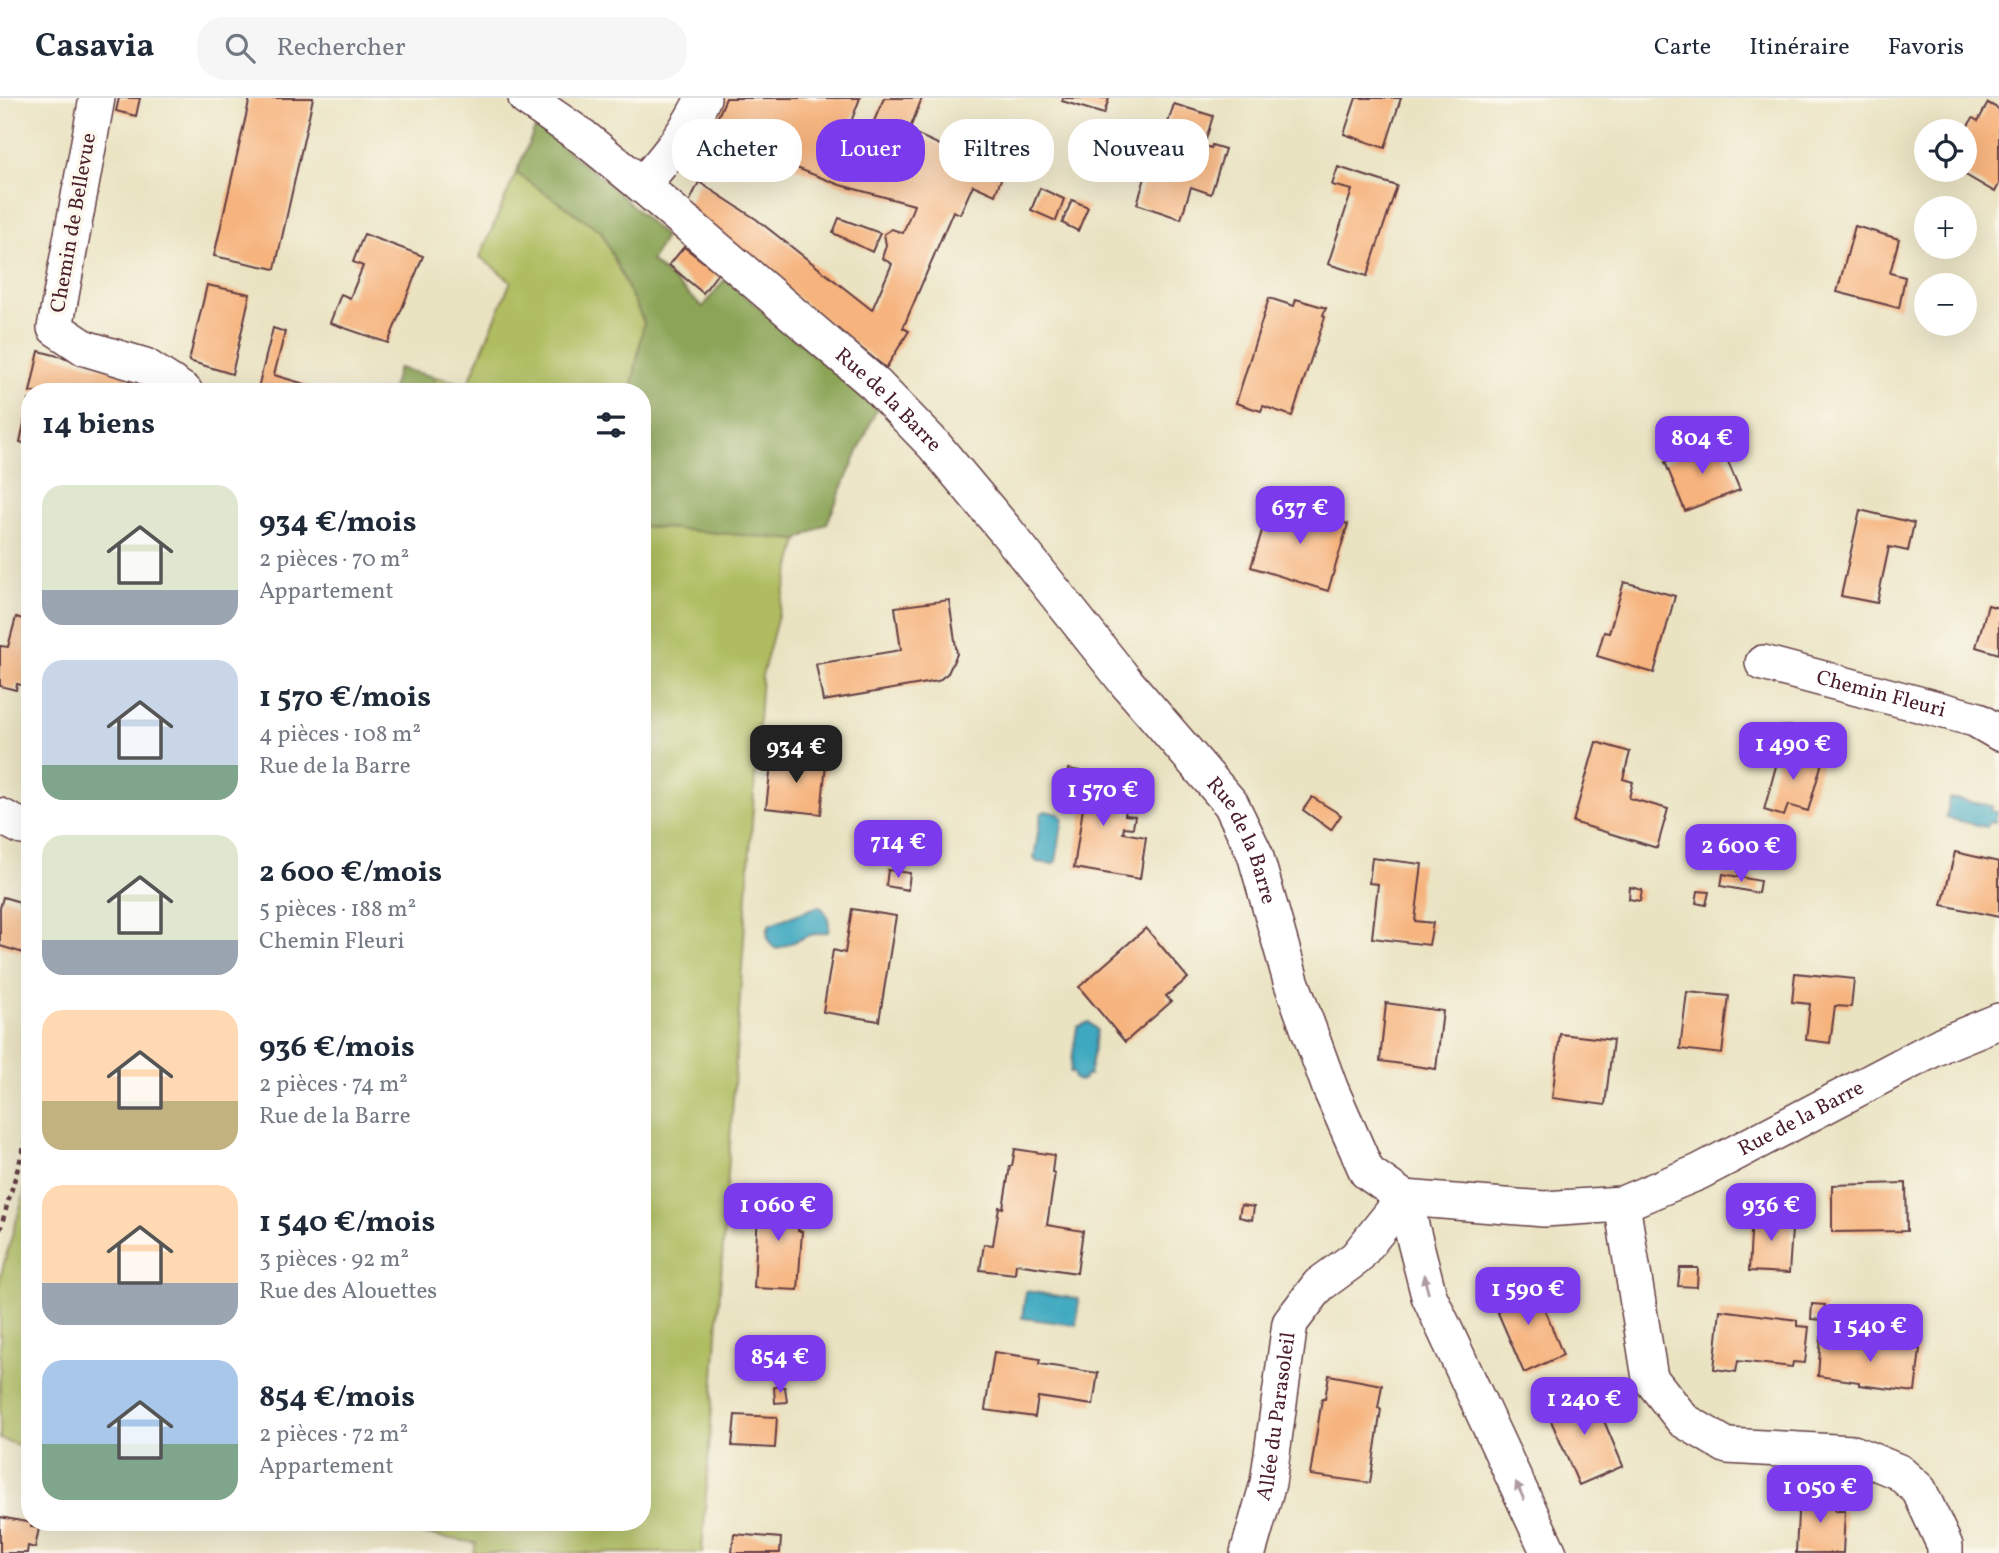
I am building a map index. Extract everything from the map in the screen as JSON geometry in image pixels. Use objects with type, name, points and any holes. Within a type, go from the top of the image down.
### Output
[{"type":"street","name":"Chemin de Bellevue","points":[[97,98],[55,328],[85,348],[145,366],[171,383]]},
{"type":"street","name":"Rue de la Barre","points":[[526,98],[583,137],[642,185],[875,384],[1006,531],[1126,682],[1231,804],[1255,854],[1291,981],[1330,1088],[1367,1172],[1404,1198],[1544,1209],[1622,1204],[1699,1172],[1943,1044],[1999,1021]]},
{"type":"street","points":[[642,185],[675,146],[695,116],[703,98]]},
{"type":"street","name":"Chemin Fleuri","points":[[1763,663],[1975,719],[1999,733]]},
{"type":"street","points":[[1404,1198],[1429,1296],[1549,1553]]},
{"type":"street","name":"Allée du Parasoleil","points":[[1248,1553],[1268,1483],[1290,1323],[1318,1285],[1356,1258],[1404,1198]]},
{"type":"street","points":[[1622,1204],[1650,1378],[1683,1420],[1727,1446],[1853,1453],[1899,1472],[1919,1490],[1945,1546],[1945,1553]]},
{"type":"path","points":[[0,1230],[21,1157]]},
{"type":"green space","points":[[536,126],[606,181],[665,237],[651,261],[703,307],[725,279],[877,408],[827,523],[798,540],[651,527],[651,383],[633,383],[644,322],[601,231],[516,173]]},
{"type":"green space","points":[[516,173],[601,231],[644,322],[633,383],[468,383],[511,281],[480,257]]},
{"type":"green space","points":[[398,368],[435,377],[435,383],[394,383]]},
{"type":"green space","points":[[435,377],[463,383],[435,383]]},
{"type":"green space","points":[[651,527],[798,540],[762,676],[702,1553],[474,1553],[476,1543],[405,1531],[651,1531]]},
{"type":"green space","points":[[21,1205],[21,1446],[0,1439],[0,1277]]},
{"type":"water","points":[[1950,798],[1992,806],[1991,811],[1997,812],[1995,823],[1989,822],[1987,827],[1946,818]]},
{"type":"water","points":[[1045,811],[1060,814],[1063,818],[1056,862],[1053,864],[1037,862],[1034,858],[1041,814]]},
{"type":"water","points":[[819,906],[828,918],[828,932],[810,935],[777,949],[771,945],[767,935],[770,924]]},
{"type":"water","points":[[1089,1022],[1097,1030],[1089,1076],[1086,1075],[1079,1081],[1070,1073],[1077,1027]]},
{"type":"water","points":[[1026,1291],[1079,1299],[1076,1325],[1022,1318]]},
{"type":"building","points":[[119,98],[140,98],[136,116],[116,111]]},
{"type":"building","points":[[250,98],[313,98],[275,269],[214,256]]},
{"type":"building","points":[[726,98],[860,98],[852,119],[816,119],[816,176],[802,170],[802,119],[717,119]]},
{"type":"building","points":[[884,98],[922,98],[914,119],[875,119]]},
{"type":"building","points":[[1063,98],[1109,98],[1104,114],[1062,101]]},
{"type":"building","points":[[1356,98],[1401,98],[1385,148],[1344,134]]},
{"type":"building","points":[[1988,103],[1999,109],[1999,184],[1995,192],[1977,182],[1978,121]]},
{"type":"building","points":[[1174,104],[1213,116],[1209,129],[1209,119],[1169,119]]},
{"type":"building","points":[[925,138],[939,145],[939,182],[1000,182],[995,195],[973,185],[960,214],[953,211],[903,328],[909,331],[886,368],[686,209],[699,182],[756,219],[872,310],[892,264],[882,258],[886,245],[884,234],[892,229],[903,233],[914,205],[832,182],[925,182]]},
{"type":"building","points":[[1212,145],[1225,149],[1211,194],[1191,187],[1181,219],[1137,204],[1144,182],[1209,182],[1209,147]]},
{"type":"building","points":[[1338,167],[1397,186],[1367,276],[1328,264],[1352,190],[1332,185]]},
{"type":"building","points":[[1040,188],[1064,199],[1056,221],[1031,210]]},
{"type":"building","points":[[1072,200],[1088,207],[1078,231],[1062,223]]},
{"type":"building","points":[[839,218],[880,233],[872,252],[833,233]]},
{"type":"building","points":[[1855,226],[1899,239],[1890,273],[1905,277],[1899,308],[1837,292]]},
{"type":"building","points":[[364,234],[423,256],[388,343],[330,323],[341,294],[350,298],[363,266],[353,262]]},
{"type":"building","points":[[684,247],[718,273],[703,293],[669,265]]},
{"type":"building","points":[[207,285],[250,294],[232,374],[189,361]]},
{"type":"building","points":[[1269,298],[1294,306],[1296,299],[1326,308],[1292,416],[1263,406],[1261,411],[1236,403]]},
{"type":"building","points":[[273,328],[285,332],[274,375],[301,383],[259,383]]},
{"type":"building","points":[[39,351],[131,375],[129,383],[32,383]]},
{"type":"building","points":[[1719,441],[1740,490],[1685,511],[1665,462]]},
{"type":"building","points":[[1271,501],[1348,524],[1328,591],[1251,567]]},
{"type":"building","points":[[1860,510],[1914,523],[1908,551],[1889,547],[1877,603],[1841,596]]},
{"type":"building","points":[[1624,582],[1675,596],[1654,673],[1597,656],[1604,632],[1609,633]]},
{"type":"building","points":[[949,600],[957,654],[948,673],[938,681],[823,701],[816,664],[901,650],[895,607]]},
{"type":"building","points":[[1988,605],[1999,608],[1999,654],[1976,647]]},
{"type":"building","points":[[16,617],[21,618],[21,685],[17,684],[16,690],[0,686],[0,646],[8,647]]},
{"type":"building","points":[[1791,726],[1787,744],[1779,742],[1777,748],[1756,743],[1760,728]]},
{"type":"building","points":[[1596,742],[1630,752],[1623,779],[1633,782],[1629,798],[1668,809],[1657,848],[1573,822]]},
{"type":"building","points":[[1781,748],[1823,759],[1808,811],[1788,805],[1784,816],[1764,810]]},
{"type":"building","points":[[772,756],[826,763],[821,814],[766,808]]},
{"type":"building","points":[[1068,769],[1103,775],[1102,782],[1106,783],[1126,810],[1125,815],[1135,816],[1133,828],[1124,827],[1123,833],[1146,837],[1140,879],[1074,868],[1083,808],[1062,805]]},
{"type":"building","points":[[1312,797],[1341,815],[1331,830],[1303,810]]},
{"type":"building","points":[[1955,852],[1999,862],[1999,917],[1942,905]]},
{"type":"building","points":[[1372,858],[1422,864],[1415,921],[1433,923],[1429,945],[1372,938],[1378,884],[1369,883]]},
{"type":"building","points":[[888,870],[910,873],[908,890],[886,886]]},
{"type":"building","points":[[1723,874],[1760,881],[1758,893],[1721,886]]},
{"type":"building","points":[[1630,887],[1642,890],[1640,901],[1629,899]]},
{"type":"building","points":[[1698,891],[1709,892],[1706,905],[1696,903]]},
{"type":"building","points":[[3,897],[20,902],[21,952],[0,946],[0,908]]},
{"type":"building","points":[[852,909],[896,916],[879,1021],[823,1012],[833,950],[845,953]]},
{"type":"building","points":[[1146,928],[1188,978],[1166,996],[1171,1002],[1125,1042],[1079,987]]},
{"type":"building","points":[[1795,973],[1854,979],[1851,1007],[1835,1006],[1830,1043],[1806,1040],[1810,1004],[1792,1002]]},
{"type":"building","points":[[1687,992],[1729,996],[1722,1054],[1680,1049]]},
{"type":"building","points":[[1386,1003],[1443,1011],[1436,1069],[1380,1061]]},
{"type":"building","points":[[1560,1034],[1613,1040],[1605,1105],[1552,1098]]},
{"type":"building","points":[[1015,1149],[1054,1155],[1052,1172],[1055,1173],[1047,1225],[1083,1231],[1077,1273],[1016,1264],[1015,1274],[980,1270],[984,1244],[993,1245],[999,1207],[1003,1208]]},
{"type":"building","points":[[1906,1183],[1907,1231],[1832,1232],[1832,1185]]},
{"type":"building","points":[[759,1194],[801,1197],[798,1290],[754,1288]]},
{"type":"building","points":[[1241,1205],[1254,1207],[1252,1220],[1239,1217]]},
{"type":"building","points":[[1752,1214],[1793,1215],[1789,1273],[1749,1271]]},
{"type":"building","points":[[1680,1268],[1698,1268],[1697,1287],[1678,1286]]},
{"type":"building","points":[[1534,1283],[1563,1355],[1524,1373],[1492,1299]]},
{"type":"building","points":[[1812,1304],[1825,1305],[1823,1320],[1811,1319]]},
{"type":"building","points":[[1720,1310],[1797,1320],[1797,1326],[1809,1327],[1805,1363],[1793,1362],[1792,1367],[1738,1361],[1736,1372],[1714,1369]]},
{"type":"building","points":[[1821,1337],[1920,1349],[1915,1392],[1859,1385],[1859,1382],[1818,1376]]},
{"type":"building","points":[[994,1352],[1040,1359],[1039,1364],[1098,1373],[1093,1405],[1038,1397],[1035,1417],[985,1410]]},
{"type":"building","points":[[1329,1375],[1382,1385],[1370,1483],[1310,1475],[1322,1399],[1325,1399]]},
{"type":"building","points":[[774,1387],[785,1387],[787,1402],[775,1403]]},
{"type":"building","points":[[1591,1390],[1623,1466],[1579,1485],[1545,1407]]},
{"type":"building","points":[[735,1415],[777,1417],[775,1448],[732,1446]]},
{"type":"building","points":[[1799,1493],[1835,1495],[1835,1511],[1845,1511],[1843,1553],[1796,1553]]},
{"type":"building","points":[[0,1517],[21,1521],[21,1531],[38,1531],[35,1548],[28,1546],[27,1553],[0,1553]]},
{"type":"building","points":[[734,1534],[781,1538],[780,1553],[732,1553]]}]
